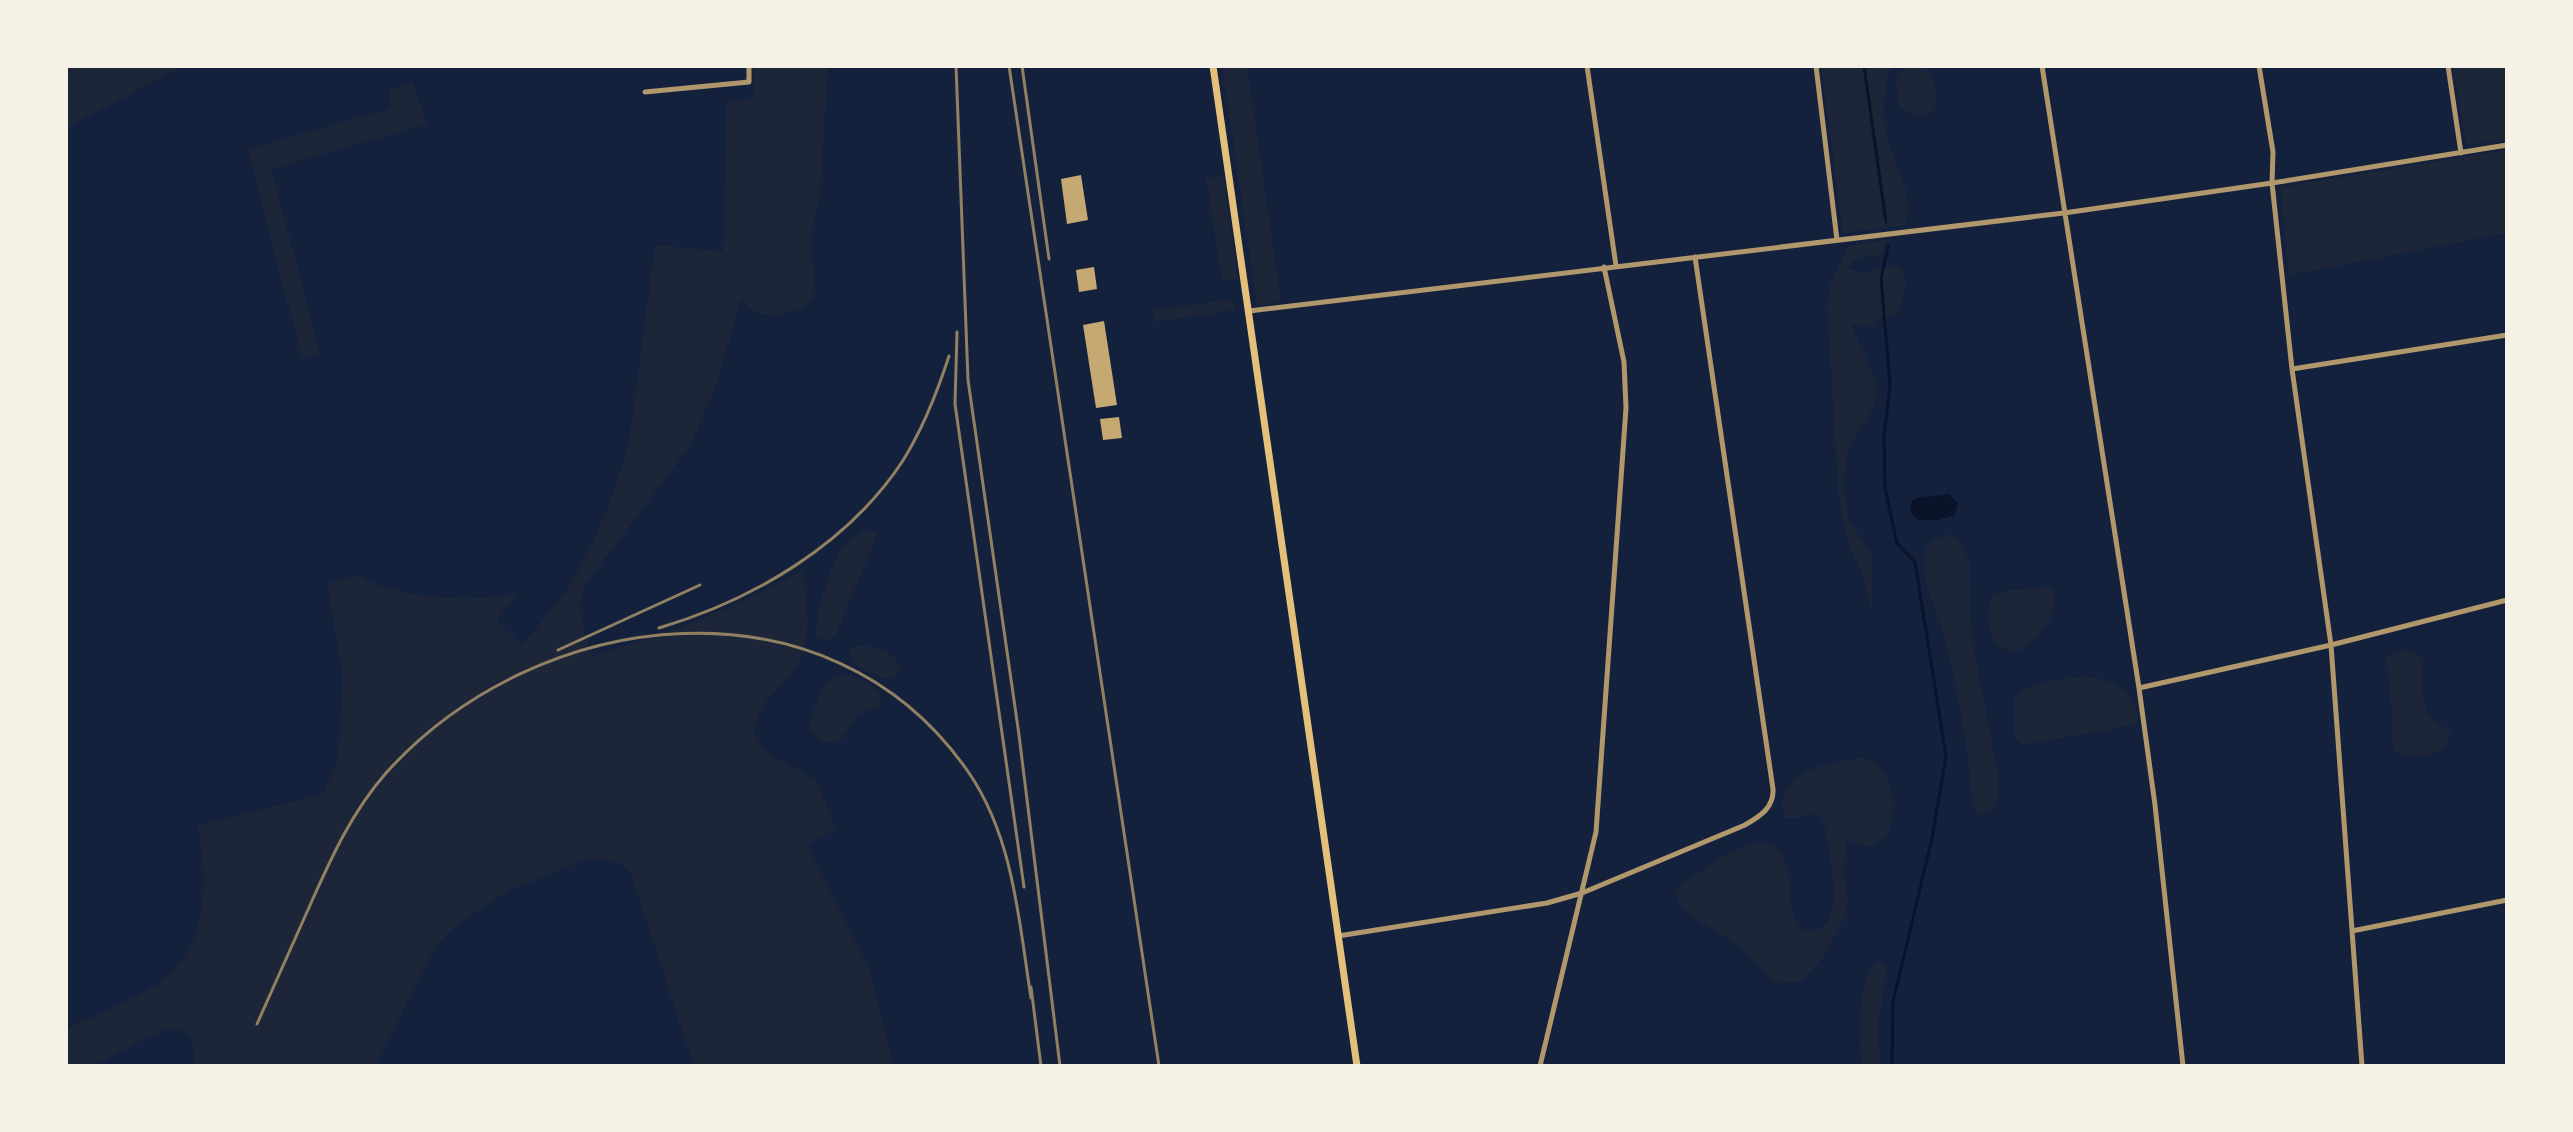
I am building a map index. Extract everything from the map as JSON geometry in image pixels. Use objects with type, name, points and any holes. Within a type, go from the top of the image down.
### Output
[{"type":"main road","points":[[1213,66],[1357,1066]]},
{"type":"street","points":[[645,92],[749,82],[749,66]]},
{"type":"street","points":[[1587,66],[1616,266]]},
{"type":"street","points":[[1816,66],[1837,240]]},
{"type":"street","points":[[2042,66],[2139,688],[2183,1066]]},
{"type":"street","points":[[2259,66],[2273,152],[2272,183],[2292,369],[2331,645],[2362,1066]]},
{"type":"street","points":[[2448,66],[2461,153]]},
{"type":"street","points":[[1249,311],[2064,213],[2507,145]]},
{"type":"street","points":[[1338,936],[1507,911],[1582,893],[1745,825],[1770,806],[1773,789],[1695,257]]},
{"type":"street","points":[[1540,1066],[1591,860],[1601,783],[1626,408],[1624,362],[1604,267]]},
{"type":"street","points":[[2292,369],[2507,335]]},
{"type":"street","points":[[2139,688],[2331,645],[2507,600]]},
{"type":"street","points":[[2352,931],[2507,900]]},
{"type":"shaded area","points":[[78,66],[183,66],[66,128],[66,72]]},
{"type":"shaded area","points":[[754,66],[828,66],[820,195],[811,237],[812,299],[805,307],[771,316],[757,313],[742,297],[715,388],[690,446],[585,585],[580,602],[582,621],[593,657],[727,608],[803,569],[807,614],[805,647],[789,676],[762,708],[754,732],[767,753],[816,779],[836,829],[807,844],[868,966],[894,1066],[694,1066],[631,875],[624,866],[614,861],[587,859],[508,891],[454,927],[437,945],[374,1066],[193,1066],[193,1043],[185,1032],[172,1029],[91,1066],[66,1066],[66,1029],[156,985],[173,971],[186,953],[201,913],[203,891],[197,826],[323,794],[338,757],[343,678],[327,584],[358,575],[392,589],[436,597],[482,598],[518,592],[497,621],[522,645],[566,592],[595,537],[629,443],[655,245],[723,251],[727,100],[754,99]]},
{"type":"shaded area","points":[[1222,66],[1247,66],[1281,302],[1257,306]]},
{"type":"shaded area","points":[[1821,66],[1892,66],[1885,92],[1885,123],[1906,192],[1906,225],[1843,233]]},
{"type":"shaded area","points":[[1907,66],[1925,68],[1934,84],[1934,107],[1925,115],[1918,117],[1901,108],[1897,80]]},
{"type":"shaded area","points":[[2453,66],[2507,66],[2507,139],[2466,144]]},
{"type":"shaded area","points":[[413,82],[427,124],[272,169],[319,353],[302,359],[248,149],[389,109],[389,90]]},
{"type":"shaded area","points":[[2507,150],[2507,233],[2289,275],[2280,187]]},
{"type":"shaded area","points":[[1223,175],[1238,279],[1222,282],[1206,178]]},
{"type":"shaded area","points":[[1887,240],[1880,257],[1858,259],[1848,269],[1867,273],[1893,265],[1903,270],[1906,284],[1897,316],[1881,317],[1867,328],[1851,324],[1876,381],[1877,393],[1875,405],[1848,453],[1843,484],[1848,518],[1873,558],[1872,615],[1862,574],[1843,523],[1838,488],[1827,304],[1830,286],[1848,246]]},
{"type":"shaded area","points":[[1233,299],[1235,310],[1155,322],[1154,310]]},
{"type":"shaded area","points":[[1949,494],[1958,503],[1955,515],[1938,520],[1918,520],[1910,512],[1912,501],[1917,498]]},
{"type":"shaded area","points":[[869,530],[874,531],[876,536],[835,636],[829,640],[817,637],[820,606],[839,554],[852,539]]},
{"type":"shaded area","points":[[1949,534],[1959,539],[1969,561],[1972,639],[1999,780],[1997,805],[1984,813],[1975,811],[1972,803],[1966,743],[1955,683],[1925,575],[1924,558],[1930,541]]},
{"type":"shaded area","points":[[2047,587],[2055,591],[2055,601],[2050,620],[2038,636],[2013,652],[1998,647],[1989,623],[1992,597],[2004,591]]},
{"type":"shaded area","points":[[856,645],[876,648],[892,656],[901,666],[898,674],[887,679],[852,662],[848,650]]},
{"type":"shaded area","points":[[2403,650],[2412,651],[2421,658],[2426,711],[2450,732],[2443,748],[2429,755],[2412,756],[2396,752],[2391,735],[2393,718],[2386,660],[2388,656]]},
{"type":"shaded area","points":[[847,674],[876,689],[881,700],[880,707],[858,714],[840,741],[823,743],[810,730],[815,708],[832,677]]},
{"type":"shaded area","points":[[2086,677],[2115,684],[2124,690],[2135,704],[2137,724],[2020,744],[2015,738],[2015,697],[2021,691],[2045,681]]},
{"type":"shaded area","points":[[1862,758],[1882,769],[1892,789],[1888,835],[1871,847],[1846,840],[1844,874],[1848,902],[1845,916],[1825,955],[1801,982],[1774,983],[1739,946],[1691,915],[1678,901],[1675,892],[1727,855],[1760,843],[1774,845],[1784,857],[1793,913],[1798,925],[1802,931],[1818,930],[1828,921],[1834,891],[1824,823],[1819,815],[1784,817],[1783,802],[1787,789],[1806,772]]},
{"type":"shaded area","points":[[1878,961],[1884,963],[1886,971],[1878,1028],[1881,1066],[1862,1066],[1860,1026],[1863,993],[1871,968]]},
{"type":"building","points":[[1081,175],[1088,220],[1067,224],[1061,179]]},
{"type":"building","points":[[1094,267],[1097,289],[1079,292],[1076,270]]},
{"type":"building","points":[[1104,321],[1117,405],[1096,408],[1083,325]]},
{"type":"building","points":[[1119,417],[1122,438],[1103,440],[1100,419]]},
{"type":"waterway","points":[[1864,66],[1886,222]]},
{"type":"waterway","points":[[1888,246],[1881,278],[1890,385],[1884,436],[1885,488],[1897,543],[1915,562],[1946,756],[1932,838],[1893,1002],[1892,1066]]},
{"type":"railway","points":[[956,66],[968,380],[1019,735],[1060,1066]]},
{"type":"railway","points":[[1009,66],[1159,1066]]},
{"type":"railway","points":[[1022,66],[1049,259]]},
{"type":"railway","points":[[957,332],[955,404],[1024,887]]},
{"type":"railway","points":[[659,628],[729,602],[763,585],[826,544],[854,519],[880,492],[910,449],[940,384],[949,356]]},
{"type":"railway","points":[[558,650],[700,585]]},
{"type":"railway","points":[[257,1024],[335,851],[363,803],[386,773],[449,716],[522,673],[601,645],[682,634],[764,639],[841,664],[910,708],[969,773],[996,825],[1018,911],[1031,998]]},
{"type":"railway","points":[[1031,987],[1041,1066]]}]
